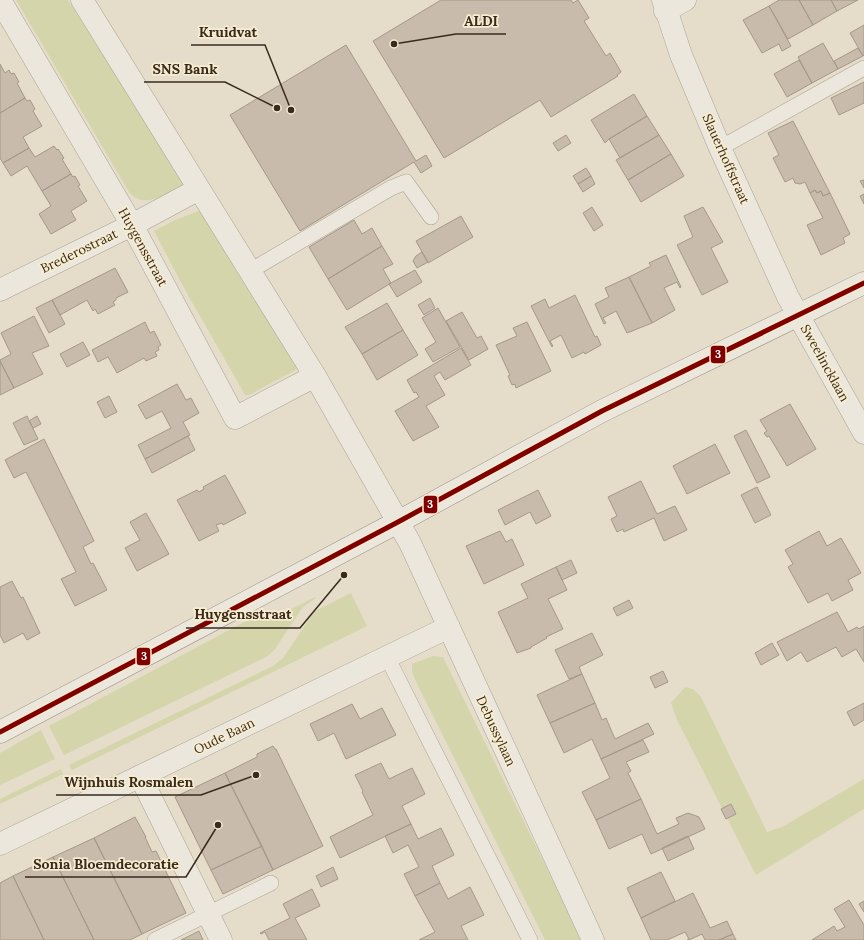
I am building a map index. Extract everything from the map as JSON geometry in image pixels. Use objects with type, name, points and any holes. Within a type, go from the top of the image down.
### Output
[{"type":"street","name":"Huygensstraat","points":[[0,0],[132,225],[235,418],[315,376]]},
{"type":"street","points":[[82,0],[315,376],[398,522]]},
{"type":"street","points":[[664,5],[685,0]]},
{"type":"street","name":"Slauerhoffstraat","points":[[664,5],[681,55],[720,148],[798,315]]},
{"type":"street","name":"Brederostraat","points":[[0,290],[132,225],[199,189]]},
{"type":"street","points":[[0,732],[398,522],[602,410],[864,283]]},
{"type":"street","name":"Sweelincklaan","points":[[798,315],[864,433]]},
{"type":"street","name":"Debussylaan","points":[[398,522],[410,543],[593,940]]},
{"type":"street","name":"Oude Baan","points":[[0,844],[449,628]]},
{"type":"street","points":[[140,776],[222,940]]},
{"type":"lane","points":[[720,148],[864,68]]},
{"type":"lane","points":[[250,271],[391,188],[406,182],[431,217]]},
{"type":"lane","points":[[387,657],[530,940]]},
{"type":"lane","points":[[155,940],[271,883]]},
{"type":"green space","points":[[16,0],[68,0],[185,185],[161,197],[148,200],[136,198],[129,192]]},
{"type":"green space","points":[[201,210],[300,366],[294,371],[249,395],[245,395],[184,288],[154,231],[173,221]]},
{"type":"green space","points":[[351,593],[367,626],[72,770],[69,765],[273,666],[283,658],[317,610]]},
{"type":"green space","points":[[315,597],[316,598],[303,607],[275,649],[268,656],[64,755],[49,726],[263,612],[268,621]]},
{"type":"green space","points":[[433,656],[443,657],[582,940],[545,940],[412,672],[412,664]]},
{"type":"green space","points":[[685,687],[693,689],[701,697],[767,832],[782,827],[864,779],[864,809],[756,875],[677,720],[671,703]]},
{"type":"green space","points":[[41,730],[55,759],[0,785],[0,753]]},
{"type":"green space","points":[[61,769],[63,774],[0,804],[0,799]]},
{"type":"building","points":[[441,0],[571,0],[573,3],[578,0],[589,18],[584,21],[606,56],[610,53],[621,72],[617,75],[618,76],[551,117],[540,100],[444,158],[373,41]]},
{"type":"building","points":[[779,0],[799,0],[813,25],[788,39],[769,6]]},
{"type":"building","points":[[799,0],[831,0],[837,11],[813,25]]},
{"type":"building","points":[[831,0],[858,0],[837,11]]},
{"type":"building","points":[[769,6],[791,46],[782,51],[779,44],[762,53],[743,20]]},
{"type":"building","points":[[864,25],[864,55],[863,56],[850,33]]},
{"type":"building","points":[[823,43],[838,69],[812,83],[798,57]]},
{"type":"building","points":[[346,45],[416,161],[426,155],[432,166],[421,173],[414,162],[300,231],[230,115]]},
{"type":"building","points":[[858,48],[863,56],[838,69],[834,61]]},
{"type":"building","points":[[799,60],[812,83],[787,97],[774,74]]},
{"type":"building","points":[[0,64],[5,73],[9,70],[11,74],[14,73],[19,82],[17,83],[25,98],[0,113]]},
{"type":"building","points":[[864,82],[864,103],[839,115],[831,98]]},
{"type":"building","points":[[634,94],[647,116],[609,139],[605,143],[591,120]]},
{"type":"building","points":[[25,98],[27,101],[30,100],[35,109],[33,111],[42,126],[23,137],[29,148],[3,163],[0,158],[0,113]]},
{"type":"building","points":[[647,116],[659,135],[620,158],[609,139]]},
{"type":"building","points":[[793,121],[830,193],[823,196],[821,191],[817,193],[815,190],[810,193],[805,182],[800,184],[795,183],[793,178],[785,182],[773,158],[779,155],[768,133]]},
{"type":"building","points":[[566,135],[571,143],[558,151],[553,143]]},
{"type":"building","points":[[659,135],[671,154],[628,180],[616,160]]},
{"type":"building","points":[[54,146],[64,158],[62,159],[71,174],[42,191],[27,166],[11,176],[3,163],[29,148],[35,157]]},
{"type":"building","points":[[671,154],[684,176],[641,202],[628,180]]},
{"type":"building","points":[[586,168],[591,176],[578,184],[573,176]]},
{"type":"building","points":[[71,174],[73,177],[75,176],[80,185],[78,186],[87,201],[71,211],[76,220],[51,234],[39,214],[51,206],[42,191]]},
{"type":"building","points":[[591,176],[595,184],[583,192],[578,184]]},
{"type":"building","points":[[864,180],[864,188],[860,181]]},
{"type":"building","points":[[815,190],[817,193],[821,191],[823,196],[830,193],[850,234],[843,238],[845,243],[821,255],[807,225],[823,218],[810,193]]},
{"type":"building","points":[[864,194],[864,204],[860,196]]},
{"type":"building","points":[[592,207],[603,225],[594,231],[583,213]]},
{"type":"building","points":[[703,207],[723,242],[711,248],[728,282],[702,295],[677,245],[693,237],[684,216]]},
{"type":"building","points":[[461,216],[473,237],[428,263],[416,241]]},
{"type":"building","points":[[354,220],[362,234],[372,228],[382,246],[328,279],[309,247]]},
{"type":"building","points":[[382,246],[393,264],[383,269],[391,283],[347,310],[328,279]]},
{"type":"building","points":[[422,252],[428,262],[417,268],[413,261],[416,256]]},
{"type":"building","points":[[666,255],[681,287],[680,288],[677,282],[664,288],[675,310],[652,323],[629,277],[651,266],[649,263]]},
{"type":"building","points":[[115,268],[128,292],[116,298],[113,302],[115,305],[98,314],[95,309],[93,311],[87,300],[60,315],[52,300]]},
{"type":"building","points":[[415,270],[422,282],[397,297],[389,284]]},
{"type":"building","points":[[629,277],[652,323],[627,333],[616,311],[603,318],[606,323],[604,324],[595,304],[609,297],[605,288]]},
{"type":"building","points":[[575,295],[595,337],[597,336],[601,345],[585,354],[584,352],[572,358],[561,335],[550,341],[553,346],[552,347],[531,306],[545,299],[549,308]]},
{"type":"building","points":[[430,298],[435,308],[424,315],[418,305]]},
{"type":"building","points":[[52,300],[65,324],[49,333],[36,308]]},
{"type":"building","points":[[387,303],[403,330],[362,354],[345,327]]},
{"type":"building","points":[[438,308],[460,347],[433,362],[425,349],[436,342],[422,318]]},
{"type":"building","points":[[462,312],[477,338],[481,336],[488,349],[469,360],[446,321]]},
{"type":"building","points":[[34,316],[49,346],[32,353],[43,374],[14,388],[0,361],[11,354],[1,333]]},
{"type":"building","points":[[145,322],[150,333],[154,331],[161,345],[158,347],[159,350],[155,352],[157,356],[146,361],[144,358],[117,373],[108,357],[98,362],[92,350]]},
{"type":"building","points":[[527,322],[551,371],[516,388],[515,384],[512,385],[508,376],[510,375],[496,345],[517,336],[513,328]]},
{"type":"building","points":[[403,330],[418,355],[377,380],[362,354]]},
{"type":"building","points":[[83,342],[90,355],[67,367],[60,354]]},
{"type":"building","points":[[461,348],[471,365],[445,380],[440,372],[434,376],[445,395],[426,406],[439,427],[413,441],[395,411],[419,397],[416,392],[414,393],[407,380]]},
{"type":"building","points":[[0,361],[14,388],[0,395]]},
{"type":"building","points":[[177,384],[186,400],[191,398],[199,413],[183,422],[190,435],[145,459],[138,445],[171,428],[162,411],[146,419],[138,405]]},
{"type":"building","points":[[109,396],[117,412],[105,418],[97,402]]},
{"type":"building","points":[[790,404],[816,449],[787,466],[769,436],[767,437],[764,433],[767,431],[760,420]]},
{"type":"building","points":[[27,416],[38,439],[24,445],[13,423]]},
{"type":"building","points":[[37,416],[41,424],[33,428],[29,421]]},
{"type":"building","points":[[746,430],[770,477],[757,483],[734,436]]},
{"type":"building","points":[[188,436],[195,450],[152,473],[145,459]]},
{"type":"building","points":[[44,439],[94,541],[83,547],[91,564],[93,563],[107,590],[75,606],[61,579],[76,572],[26,472],[14,478],[5,460]]},
{"type":"building","points":[[715,444],[730,473],[687,494],[673,466]]},
{"type":"building","points":[[225,475],[246,513],[223,525],[222,523],[216,525],[219,531],[199,541],[177,500],[197,490],[199,492],[204,489],[203,487]]},
{"type":"building","points":[[641,481],[657,514],[675,506],[687,530],[664,541],[654,518],[624,532],[623,529],[617,532],[611,519],[617,516],[608,497]]},
{"type":"building","points":[[757,487],[771,515],[755,523],[741,495]]},
{"type":"building","points":[[538,490],[551,516],[536,524],[530,512],[505,525],[498,510]]},
{"type":"building","points":[[146,513],[169,554],[137,571],[125,548],[140,540],[130,522]]},
{"type":"building","points":[[500,531],[506,542],[512,539],[524,565],[484,584],[466,546]]},
{"type":"building","points":[[819,531],[827,546],[841,538],[861,573],[848,580],[853,590],[832,601],[828,593],[808,603],[788,567],[793,564],[785,550]]},
{"type":"building","points":[[571,560],[577,573],[562,580],[556,567]]},
{"type":"building","points":[[556,567],[567,590],[548,599],[563,629],[546,637],[547,638],[531,648],[517,653],[498,612],[528,598],[521,584]]},
{"type":"building","points":[[12,581],[21,598],[23,597],[40,633],[27,640],[23,633],[4,643],[0,635],[0,587]]},
{"type":"building","points":[[629,600],[633,608],[617,616],[613,608]]},
{"type":"building","points":[[837,612],[848,632],[857,627],[859,629],[864,626],[864,662],[856,649],[842,657],[836,647],[807,662],[801,652],[787,661],[777,642]]},
{"type":"building","points":[[592,633],[603,655],[579,667],[582,674],[569,679],[555,650]]},
{"type":"building","points":[[772,643],[779,655],[761,665],[755,653]]},
{"type":"building","points":[[663,671],[668,682],[655,688],[650,677]]},
{"type":"building","points":[[582,674],[595,703],[550,723],[537,695]]},
{"type":"building","points":[[595,703],[602,720],[606,718],[615,739],[648,723],[654,734],[601,759],[592,739],[564,753],[550,723]]},
{"type":"building","points":[[864,703],[864,720],[854,726],[847,712]]},
{"type":"building","points":[[352,704],[360,719],[382,708],[396,735],[346,759],[334,733],[318,741],[310,724]]},
{"type":"building","points":[[643,740],[649,752],[626,762],[631,771],[628,773],[641,799],[596,820],[582,792],[610,778],[601,759]]},
{"type":"building","points":[[273,746],[276,749],[323,846],[273,870],[225,773],[257,757],[257,754]]},
{"type":"building","points":[[381,763],[389,779],[412,768],[425,794],[402,806],[411,824],[340,858],[330,837],[373,815],[355,775]]},
{"type":"building","points":[[225,773],[262,846],[211,870],[175,797]]},
{"type":"building","points":[[641,799],[657,834],[679,824],[676,818],[688,813],[699,817],[705,829],[651,854],[642,834],[609,849],[596,820]]},
{"type":"building","points":[[731,804],[736,814],[726,819],[721,809]]},
{"type":"building","points":[[135,817],[152,852],[156,851],[186,913],[142,934],[94,838]]},
{"type":"building","points":[[411,824],[418,839],[441,828],[454,855],[432,866],[440,883],[415,896],[404,874],[419,867],[408,845],[393,853],[385,836]]},
{"type":"building","points":[[688,836],[694,849],[668,861],[662,848]]},
{"type":"building","points":[[94,838],[142,934],[130,940],[94,940],[53,857]]},
{"type":"building","points":[[262,846],[273,870],[223,894],[211,870]]},
{"type":"building","points":[[53,857],[94,940],[44,940],[13,876]]},
{"type":"building","points":[[333,867],[338,879],[321,887],[316,876]]},
{"type":"building","points":[[661,872],[675,901],[641,918],[627,888]]},
{"type":"building","points":[[13,876],[44,940],[0,940],[0,883]]},
{"type":"building","points":[[440,883],[448,899],[470,887],[484,915],[461,926],[468,940],[419,940],[435,932],[415,896]]},
{"type":"building","points":[[312,889],[320,906],[295,918],[307,940],[269,940],[265,932],[260,933],[290,918],[283,904]]},
{"type":"building","points":[[693,893],[710,928],[727,921],[733,934],[719,940],[705,940],[702,934],[687,940],[689,939],[685,932],[667,940],[651,940],[641,918]]},
{"type":"building","points":[[849,900],[864,925],[864,940],[812,940],[834,926],[837,931],[845,927],[834,909]]},
{"type":"building","points":[[864,901],[864,912],[859,904]]},
{"type":"building","points":[[199,931],[203,940],[181,940]]},
{"type":"building","points":[[733,934],[736,940],[719,940]]},
{"type":"transit line","name":"3","points":[[0,732],[398,522],[602,411],[864,283]]},
{"type":"place","name":"ALDI","points":[[394,44]]},
{"type":"place","name":"SNS Bank","points":[[277,108]]},
{"type":"place","name":"Kruidvat","points":[[291,110]]},
{"type":"place","name":"Huygensstraat","points":[[344,575]]},
{"type":"place","name":"Wijnhuis Rosmalen","points":[[256,775]]},
{"type":"place","name":"Sonia Bloemdecoratie","points":[[218,825]]}]
